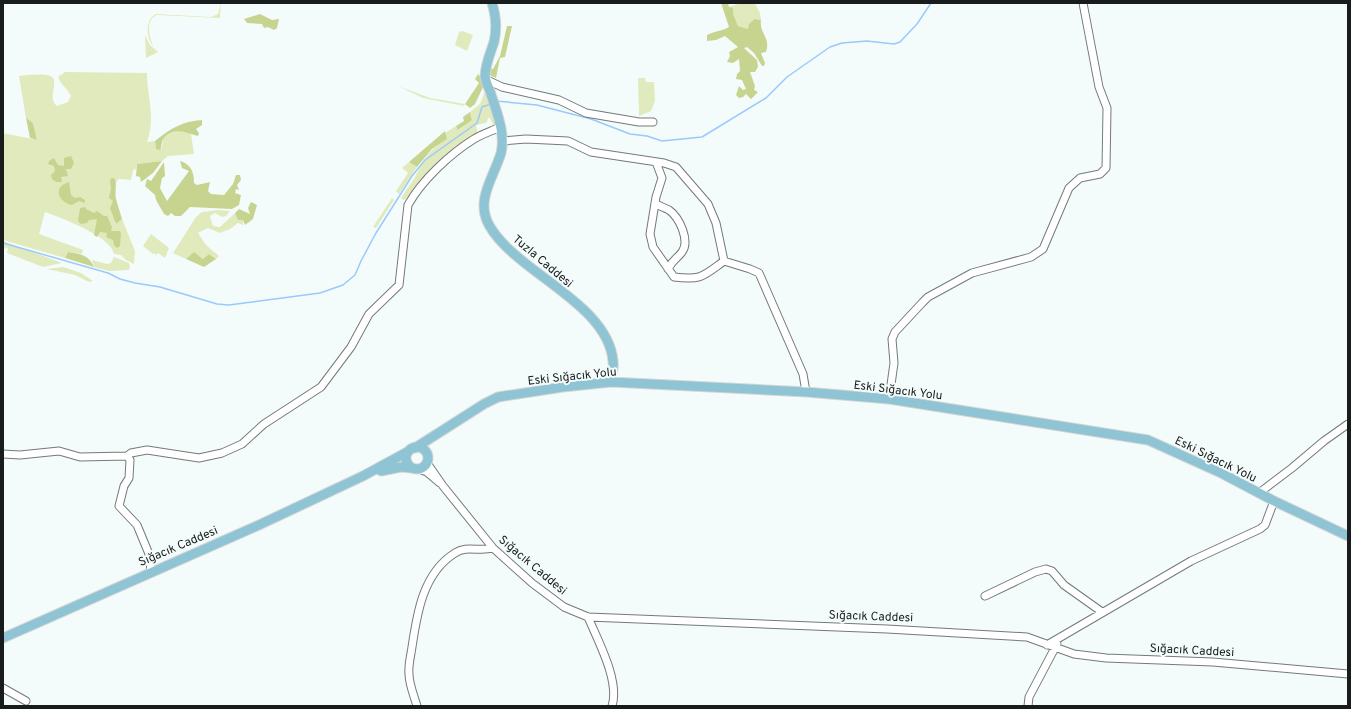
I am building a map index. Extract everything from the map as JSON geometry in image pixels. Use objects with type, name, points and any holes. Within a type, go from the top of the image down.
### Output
[{"type":"main road","points":[[485,78],[486,65],[494,40],[496,28],[492,3]]},
{"type":"main road","name":"Tuzla Caddesi","points":[[485,78],[503,141],[501,153],[484,197],[484,212],[488,224],[512,252],[548,280],[594,320],[607,340],[613,361],[611,382]]},
{"type":"main road","name":"Eski Sığacık Yolu","points":[[363,476],[433,437],[484,404],[498,397],[563,386],[611,382],[806,392],[889,399],[1148,440],[1221,473],[1274,501],[1348,536]]},
{"type":"main road","points":[[363,476],[391,468],[415,468],[428,459],[433,437]]},
{"type":"main road","points":[[415,468],[406,458],[412,449],[425,450],[428,459]]},
{"type":"main road","name":"Sığacık Caddesi","points":[[3,638],[151,571],[259,525],[363,476]]},
{"type":"street","points":[[889,399],[894,363],[892,339],[895,332],[922,303],[928,297],[972,273],[1031,257],[1043,249],[1069,188],[1080,178],[1100,174],[1106,168],[1107,108],[1099,87],[1083,3]]},
{"type":"street","points":[[485,78],[502,87],[560,100],[586,113],[639,122],[652,122]]},
{"type":"street","points":[[3,454],[20,455],[59,451],[80,457],[126,456],[130,453],[147,450],[205,458],[222,453],[242,444],[264,424],[321,387],[352,347],[369,314],[399,285],[408,205],[414,193],[433,172],[474,138],[499,123]]},
{"type":"street","points":[[503,141],[533,139],[568,141],[591,152],[656,162],[676,167],[708,204],[716,223],[724,261]]},
{"type":"street","points":[[656,162],[662,178],[655,203],[650,234],[653,247],[674,277],[696,279],[703,277],[724,261]]},
{"type":"street","points":[[655,203],[670,211],[675,217],[681,226],[684,238],[685,244],[683,251],[672,260],[668,268]]},
{"type":"street","points":[[724,261],[750,269],[759,274],[803,374],[806,392]]},
{"type":"street","points":[[1259,493],[1324,441],[1348,424]]},
{"type":"street","points":[[126,456],[130,460],[129,478],[124,486],[119,506],[137,525],[149,554],[151,571]]},
{"type":"street","points":[[428,459],[443,486]]},
{"type":"street","points":[[415,468],[427,472],[443,486]]},
{"type":"street","name":"Sığacık Caddesi","points":[[443,486],[493,548],[532,583],[564,607],[588,617],[1027,636],[1074,654],[1106,658],[1213,662],[1348,674]]},
{"type":"street","points":[[1028,706],[1029,698],[1051,646],[1063,636],[1085,625],[1102,612],[1191,561],[1260,529],[1265,525],[1274,501]]},
{"type":"street","points":[[417,706],[408,674],[415,626],[424,593],[431,577],[439,565],[460,550],[465,548],[493,548]]},
{"type":"street","points":[[985,596],[1035,572],[1046,569],[1052,571],[1064,585],[1102,612]]},
{"type":"street","points":[[588,617],[614,684],[614,698],[612,706]]},
{"type":"street","points":[[3,688],[26,701]]},
{"type":"green space","points":[[221,3],[220,18],[157,15],[153,17],[149,24],[149,33],[153,46],[151,43],[148,34],[148,24],[152,16],[156,14],[211,17],[218,14]]},
{"type":"green space","points":[[721,3],[728,3],[729,7],[733,8],[733,14],[738,26],[748,29],[749,24],[755,19],[761,20],[762,29],[767,43],[766,52],[761,53],[765,63],[764,66],[762,66],[754,53],[747,47],[744,48],[757,60],[758,67],[755,72],[750,72],[755,86],[754,90],[758,92],[751,99],[746,94],[739,98],[736,95],[739,86],[743,90],[746,89],[742,80],[736,79],[737,74],[740,71],[739,59],[733,63],[727,62],[730,56],[729,52],[738,47],[725,36],[716,40],[707,41],[707,35],[729,27]]},
{"type":"green space","points":[[741,3],[755,3],[760,13],[761,20],[755,19],[748,29],[738,26],[729,7]]},
{"type":"green space","points":[[260,14],[272,20],[279,19],[277,28],[274,30],[268,27],[264,28],[262,24],[247,23],[244,19]]},
{"type":"green space","points":[[507,26],[512,26],[505,57],[500,58],[496,78],[487,74],[487,68],[493,69],[500,56]]},
{"type":"green space","points":[[462,31],[473,35],[467,51],[455,45],[459,32]]},
{"type":"green space","points":[[145,35],[150,45],[158,52],[146,58]]},
{"type":"green space","points":[[65,72],[147,73],[151,124],[147,142],[155,141],[156,149],[162,147],[163,138],[173,132],[182,131],[191,134],[194,154],[168,156],[162,161],[137,164],[136,169],[133,170],[131,180],[119,179],[116,182],[115,224],[122,219],[135,251],[134,264],[126,260],[121,255],[114,254],[111,247],[95,234],[73,223],[45,212],[39,234],[83,250],[82,254],[68,252],[65,258],[3,240],[3,133],[37,140],[33,123],[26,118],[19,76],[35,74],[50,76],[53,78],[53,98],[57,106],[68,102],[71,96],[58,77]]},
{"type":"green space","points":[[478,74],[485,83],[475,104],[470,108],[465,104],[479,83],[475,79]]},
{"type":"green space","points":[[638,78],[645,78],[646,82],[654,82],[655,101],[651,111],[639,116]]},
{"type":"green space","points":[[398,86],[430,98],[465,104],[464,106],[423,98]]},
{"type":"green space","points":[[486,88],[497,119],[494,126],[489,117],[486,123],[476,125],[478,135],[427,174],[406,199],[403,200],[401,198],[428,155],[447,139],[445,133],[456,126],[459,130],[472,119],[470,112],[480,104]]},
{"type":"green space","points":[[470,112],[472,120],[458,130],[456,126],[464,121],[463,117]]},
{"type":"green space","points":[[26,118],[33,123],[37,140],[30,138]]},
{"type":"green space","points":[[202,120],[202,125],[196,129],[199,133],[198,136],[180,131],[172,132],[163,139],[160,150],[156,149],[155,141],[171,129],[188,122]]},
{"type":"green space","points":[[445,131],[447,139],[432,149],[417,167],[409,162]]},
{"type":"green space","points":[[71,156],[74,163],[71,169],[66,169],[68,176],[61,177],[62,182],[56,182],[52,179],[51,175],[55,171],[54,166],[48,164],[49,161],[54,158],[58,165],[64,166],[64,158]]},
{"type":"green space","points":[[162,161],[153,173],[141,182],[140,177],[136,176],[137,164]]},
{"type":"green space","points":[[180,161],[187,164],[191,169],[194,183],[197,185],[210,182],[208,191],[211,194],[224,195],[233,184],[236,175],[240,175],[241,180],[237,185],[239,190],[236,189],[235,193],[241,195],[239,205],[232,209],[190,207],[181,216],[175,216],[171,213],[168,216],[164,214],[156,200],[155,195],[145,186],[147,179],[151,181],[164,162],[165,176],[162,178],[160,188],[167,201],[189,171],[182,168]]},
{"type":"green space","points":[[409,162],[417,167],[399,194],[396,191],[408,173],[402,168]]},
{"type":"green space","points":[[112,178],[115,179],[115,197],[122,219],[116,224],[110,208],[113,201],[109,198],[111,188],[110,180]]},
{"type":"green space","points":[[69,182],[71,195],[75,198],[80,197],[85,200],[85,203],[79,201],[72,205],[60,198],[60,187]]},
{"type":"green space","points":[[392,198],[394,200],[376,228],[373,227]]},
{"type":"green space","points":[[251,202],[257,205],[253,219],[245,225],[243,220],[238,220],[235,213],[239,209],[250,214],[248,208]]},
{"type":"green space","points":[[85,207],[94,213],[97,211],[104,216],[107,216],[112,227],[111,231],[120,231],[120,246],[117,248],[114,245],[113,240],[106,237],[107,233],[100,232],[97,237],[94,235],[97,219],[89,220],[87,223],[81,224],[78,221],[80,208]]},
{"type":"green space","points":[[218,210],[230,211],[226,216],[222,217],[215,213],[210,216],[213,226],[220,227],[235,213],[238,220],[243,220],[243,225],[238,223],[230,229],[220,233],[208,228],[198,233],[206,245],[219,256],[216,259],[209,254],[204,259],[194,253],[186,259],[173,253],[196,217],[202,212]]},
{"type":"green space","points":[[151,234],[169,248],[165,258],[158,253],[156,255],[154,253],[153,254],[143,246]]},
{"type":"green space","points":[[3,241],[62,263],[43,267],[7,253],[8,249],[6,247],[3,250]]},
{"type":"green space","points":[[68,252],[80,254],[87,258],[94,267],[65,258]]},
{"type":"green space","points":[[194,252],[203,259],[209,254],[216,259],[204,267],[186,259]]},
{"type":"green space","points":[[114,257],[129,263],[129,270],[109,271],[94,267],[92,260],[107,264],[111,263]]},
{"type":"green space","points":[[63,267],[81,273],[93,281],[89,282],[75,275],[47,269]]},
{"type":"waterway","points":[[496,101],[537,105],[591,119],[630,134],[647,136],[662,141],[702,137],[766,98],[787,77],[830,47],[842,43],[867,41],[894,44],[900,42],[917,24],[931,3]]},
{"type":"waterway","points":[[3,243],[108,273],[120,279],[160,287],[217,304],[229,305],[320,293],[343,285],[355,275],[376,233],[412,176],[425,160],[477,123],[482,107],[491,104]]}]
